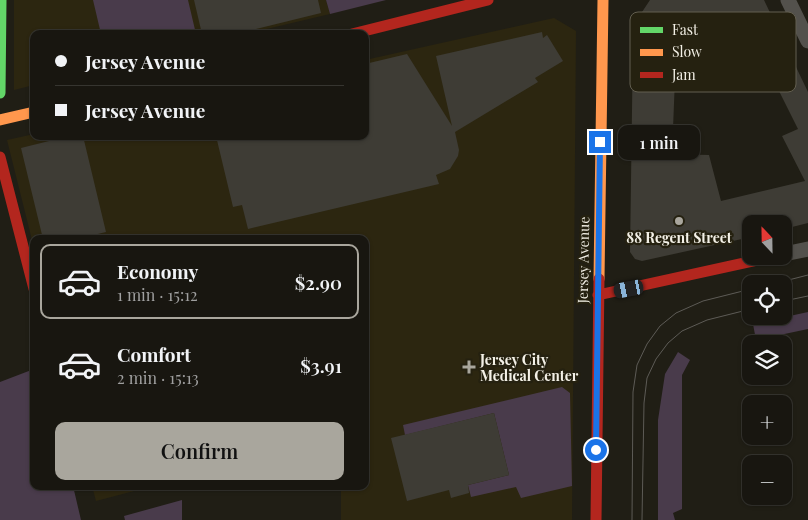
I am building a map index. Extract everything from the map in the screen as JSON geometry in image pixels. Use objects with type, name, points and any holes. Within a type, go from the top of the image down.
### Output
[{"type":"street","points":[[0,93],[1,0]]},
{"type":"street","points":[[368,30],[488,0]]},
{"type":"street","name":"Jersey Avenue","points":[[596,520],[603,0]]},
{"type":"street","points":[[788,0],[794,12]]},
{"type":"street","points":[[796,16],[808,41]]},
{"type":"street","points":[[0,120],[30,113]]},
{"type":"street","points":[[0,157],[30,273]]},
{"type":"street","points":[[792,252],[808,249]]},
{"type":"street","points":[[598,295],[742,263]]},
{"type":"shaded area","points":[[14,0],[326,0],[330,14],[263,30],[30,30],[30,86],[14,90]]},
{"type":"shaded area","points":[[93,0],[188,0],[195,30],[100,30]]},
{"type":"shaded area","points":[[326,0],[386,0],[330,14]]},
{"type":"shaded area","name":"Jersey City Medical Center","points":[[554,18],[576,31],[572,520],[341,520],[341,490],[369,490],[369,235],[31,235],[7,140],[30,135],[30,140],[369,140],[369,59]]},
{"type":"shaded area","points":[[808,312],[808,329],[780,335],[755,335],[753,325],[792,325],[792,315]]},
{"type":"shaded area","points":[[678,352],[690,360],[682,375],[682,509],[673,513],[675,520],[658,520],[658,420],[665,374]]},
{"type":"shaded area","points":[[30,371],[30,490],[74,490],[81,520],[0,520],[0,382]]},
{"type":"shaded area","points":[[562,387],[570,393],[572,486],[521,498],[516,487],[471,497],[468,485],[509,475],[494,413],[405,435],[403,425]]},
{"type":"shaded area","points":[[93,490],[138,490],[96,501]]},
{"type":"shaded area","points":[[182,500],[182,520],[125,520],[124,516]]},
{"type":"building","points":[[194,0],[318,0],[321,13],[252,30],[201,30]]},
{"type":"building","points":[[650,0],[764,0],[770,12],[642,12]]},
{"type":"building","points":[[542,32],[543,38],[547,35],[563,61],[535,78],[538,82],[455,132],[459,150],[458,156],[450,169],[436,175],[439,184],[248,229],[242,205],[233,207],[217,140],[369,140],[369,63],[407,54],[452,126],[436,56]]},
{"type":"building","points":[[796,67],[808,92],[808,223],[792,227],[792,215],[742,215],[742,239],[642,261],[635,259],[630,252],[632,92],[674,92],[672,154],[709,155],[721,201],[805,181],[782,136],[798,129],[780,92],[796,92]]},
{"type":"building","points":[[53,140],[84,140],[106,232],[94,235],[42,235],[21,148]]},
{"type":"building","points":[[494,413],[509,475],[468,485],[469,493],[451,498],[449,490],[407,501],[391,438]]},
{"type":"tram line","points":[[792,279],[808,275]]},
{"type":"tram line","points":[[632,520],[633,392],[637,365],[647,344],[660,326],[676,313],[703,301],[742,291]]},
{"type":"tram line","points":[[792,299],[808,296]]},
{"type":"tram line","points":[[642,520],[644,403],[647,378],[656,359],[668,343],[682,331],[707,320],[742,311]]},
{"type":"traffic: fast","points":[[0,93],[1,0]]},
{"type":"traffic: slow","points":[[599,279],[603,0]]},
{"type":"traffic: slow","points":[[0,120],[30,113]]},
{"type":"traffic: jam","points":[[368,30],[488,0]]},
{"type":"traffic: jam","points":[[0,157],[30,273]]},
{"type":"traffic: jam","points":[[598,295],[742,263]]},
{"type":"traffic: jam","points":[[596,520],[599,279]]},
{"type":"place","name":"88 Regent Street","points":[[679,221]]},
{"type":"place","name":"Jersey City Medical Center","points":[[469,367]]},
{"type":"route","points":[[596,450],[600,142]]}]
